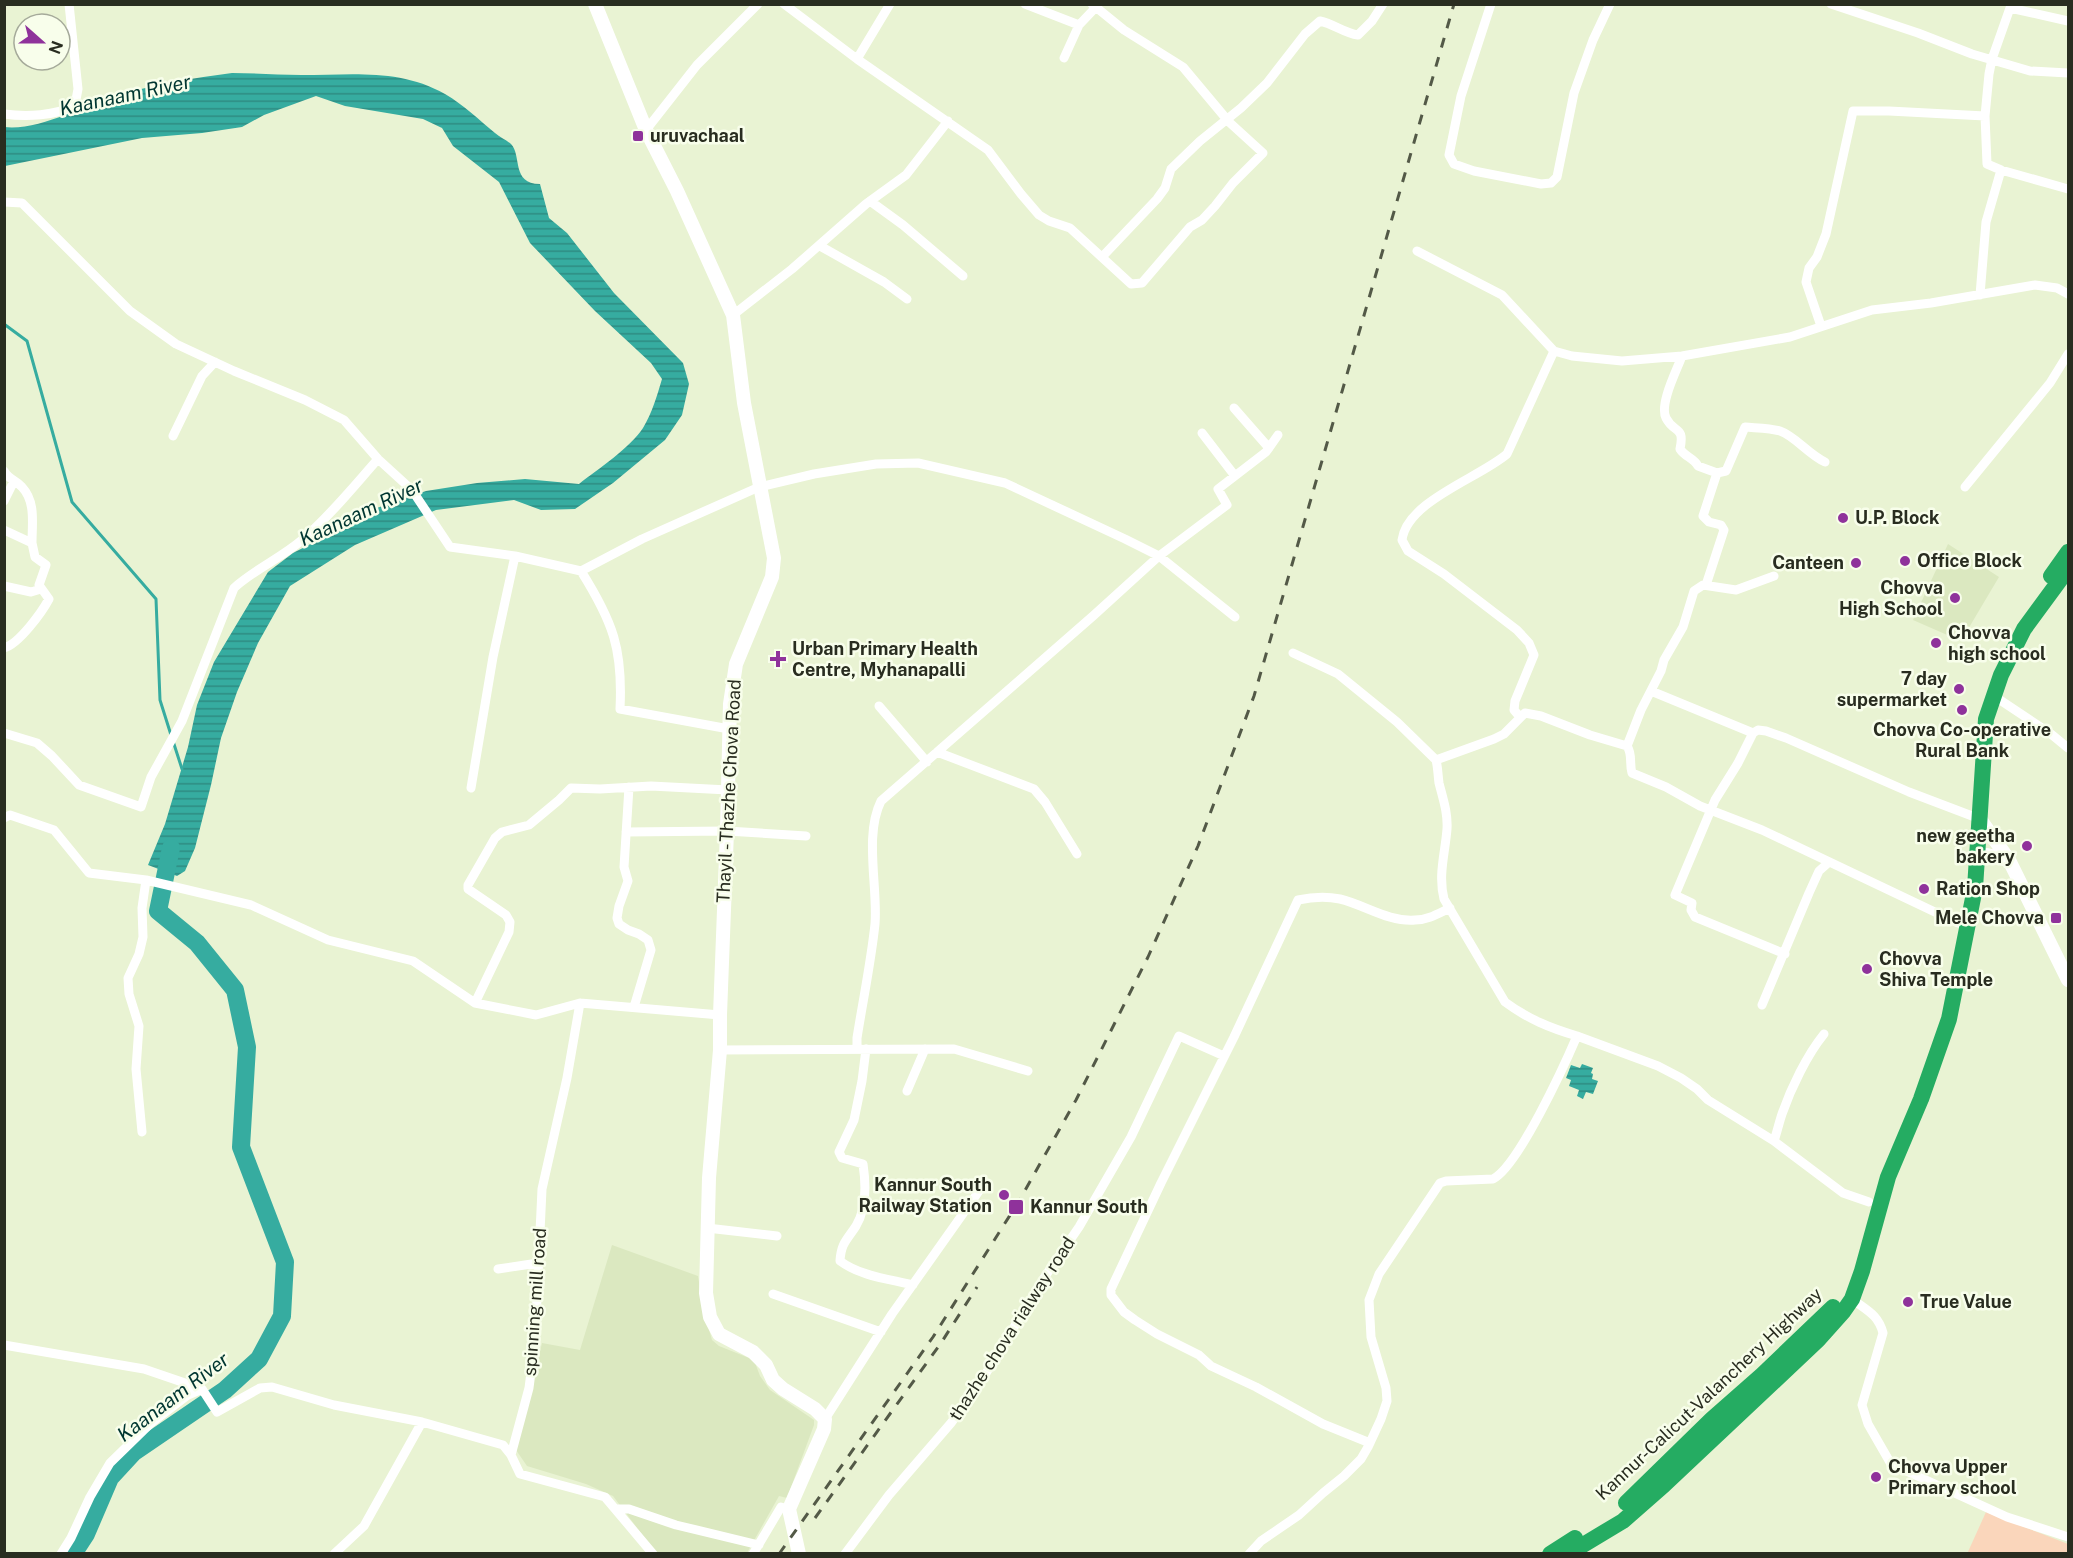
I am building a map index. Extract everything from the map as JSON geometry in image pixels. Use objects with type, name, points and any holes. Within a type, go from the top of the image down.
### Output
[{"type":"highway","name":"Kannur-Calicut-Valanchery Highway","points":[[2024,629],[2031,605],[2068,552]]},
{"type":"highway","name":"Kannur-Calicut-Valanchery Highway","points":[[1550,1554],[1612,1515],[1635,1496],[1712,1419],[1829,1312],[1843,1291],[1874,1203],[1888,1177],[1921,1099],[1949,1019],[1963,925],[1975,888],[1986,719],[2001,675],[2024,629],[2068,569]]},
{"type":"highway","name":"Kannur-Calicut-Valanchery Highway","points":[[1568,1553],[1623,1521],[1818,1340],[1843,1312],[1862,1271],[1874,1203]]},
{"type":"street","points":[[4,114],[52,112],[75,105],[78,89],[69,4]]},
{"type":"street","name":"Thayil - Thazhe Chova Road","points":[[595,4],[646,130],[677,191],[733,315],[744,403],[774,558],[772,577],[736,664],[730,704],[720,1050],[709,1178],[706,1293],[710,1317],[719,1334],[753,1352],[766,1365],[773,1380],[815,1409],[825,1419]]},
{"type":"street","points":[[646,130],[697,65],[758,4]]},
{"type":"street","points":[[784,4],[857,59],[988,150],[1039,215],[1070,228],[1131,284],[1142,283],[1190,227],[1202,220],[1233,183],[1263,153],[1226,120],[1183,67],[1124,30],[1095,6],[1079,25],[1064,57]]},
{"type":"street","points":[[857,59],[890,4]]},
{"type":"street","points":[[1025,4],[1079,25]]},
{"type":"street","points":[[1102,257],[1157,199],[1165,188],[1171,169],[1267,83],[1305,34],[1320,21],[1330,23],[1347,33],[1358,35],[1383,4]]},
{"type":"street","points":[[1491,4],[1461,96],[1449,155],[1454,164],[1474,171],[1541,184],[1551,183],[1557,177],[1574,93],[1593,40],[1610,4]]},
{"type":"street","points":[[1832,4],[2030,71],[2068,73]]},
{"type":"street","points":[[2068,21],[2010,8],[1992,59],[1984,116],[1987,164],[2001,171],[2068,189]]},
{"type":"street","points":[[1821,326],[1806,282],[1809,268],[1817,257],[1826,234],[1853,111],[1984,116]]},
{"type":"street","points":[[733,315],[820,246],[823,240],[870,201],[906,175],[948,122]]},
{"type":"street","points":[[1980,295],[1986,222],[2001,171]]},
{"type":"street","points":[[870,201],[903,225],[963,276]]},
{"type":"street","points":[[4,202],[22,203],[130,311],[176,344],[306,400],[344,420],[378,459],[412,490],[450,547],[515,556],[582,571],[642,538],[759,487],[814,474],[876,464],[918,463],[1005,483],[1159,556],[1235,617]]},
{"type":"street","points":[[820,246],[884,282],[907,299]]},
{"type":"street","points":[[1417,251],[1502,295],[1554,351],[1572,356],[1622,361],[1682,356],[1790,337],[1872,310],[1931,303],[2035,285],[2057,288],[2068,294]]},
{"type":"street","points":[[1520,717],[1514,710],[1515,701],[1534,655],[1529,643],[1517,630],[1481,602],[1408,551],[1402,540],[1406,525],[1418,512],[1453,486],[1494,465],[1507,454],[1554,351]]},
{"type":"street","points":[[1965,487],[2050,383],[2068,354]]},
{"type":"street","points":[[1682,356],[1669,388],[1665,408],[1666,418],[1683,438],[1680,450],[1695,460],[1698,466],[1718,474],[1726,471],[1745,427],[1781,431],[1798,442],[1812,456],[1825,462]]},
{"type":"street","points":[[173,436],[202,376],[215,362]]},
{"type":"street","points":[[1234,408],[1269,448]]},
{"type":"street","points":[[1202,433],[1235,476]]},
{"type":"street","points":[[913,1285],[874,1276],[846,1266],[840,1261],[841,1250],[847,1236],[855,1228],[860,1217],[866,1183],[863,1164],[842,1158],[839,1152],[854,1120],[862,1081],[862,1049],[857,1038],[875,922],[873,847],[876,809],[880,801],[1159,556],[1227,505],[1218,489],[1269,448],[1278,435]]},
{"type":"street","points":[[4,733],[37,743],[80,785],[141,807],[151,777],[176,731],[234,588],[303,540],[378,459]]},
{"type":"street","points":[[4,471],[9,479],[22,487],[31,500],[32,543],[36,557],[46,565],[39,585],[40,589],[49,596],[47,603],[18,639],[9,647],[4,648]]},
{"type":"street","points":[[1706,585],[1724,530],[1721,525],[1709,522],[1703,516],[1718,474]]},
{"type":"street","points":[[4,501],[14,481]]},
{"type":"street","points":[[4,530],[32,543]]},
{"type":"street","points":[[471,788],[493,657],[515,556]]},
{"type":"street","points":[[582,571],[614,632],[621,680],[620,709],[729,729]]},
{"type":"street","points":[[1627,746],[1664,660],[1683,627],[1694,591],[1703,585],[1736,590],[1774,576]]},
{"type":"street","points":[[4,586],[31,592],[40,589]]},
{"type":"street","points":[[1293,653],[1338,674],[1397,722],[1436,760],[1439,783],[1444,796],[1447,828],[1441,868],[1441,887],[1444,899],[1505,1002],[1521,1014],[1546,1027],[1577,1036],[1665,1070],[1690,1084],[1708,1100],[1774,1142],[1843,1193],[1874,1203]]},
{"type":"street","points":[[1651,691],[1753,733]]},
{"type":"street","points":[[1994,696],[2068,748]]},
{"type":"street","points":[[879,706],[927,762]]},
{"type":"street","points":[[1436,760],[1494,740],[1504,734],[1525,713],[1532,713],[1627,746],[1632,753],[1630,766],[1632,773],[1666,787],[1700,806],[1762,830],[1963,925]]},
{"type":"street","points":[[1785,954],[1695,917],[1691,910],[1692,903],[1675,895],[1711,810],[1753,733],[1758,730],[1786,738],[1909,792],[1980,819],[2008,860],[2068,980]]},
{"type":"street","points":[[937,753],[1034,789],[1045,802],[1077,854]]},
{"type":"street","points":[[475,1003],[509,932],[510,922],[506,915],[468,889],[468,885],[495,838],[502,832],[529,825],[571,788],[651,786],[728,790]]},
{"type":"street","points":[[629,787],[624,867],[628,881],[616,918],[628,930],[648,940],[651,950],[634,1007]]},
{"type":"street","points":[[4,818],[10,815],[54,830],[89,873],[146,880],[251,905],[327,940],[413,962],[475,1003],[536,1015],[580,1003],[720,1015]]},
{"type":"street","points":[[626,832],[727,831],[806,836]]},
{"type":"street","points":[[1976,860],[1987,855],[2008,860]]},
{"type":"street","points":[[1762,1005],[1819,872],[1828,862]]},
{"type":"street","points":[[142,1132],[136,1069],[139,1026],[129,994],[128,978],[139,954],[143,937],[142,908],[146,880]]},
{"type":"street","points":[[1370,1443],[1323,1424],[1265,1391],[1211,1366],[1198,1355],[1135,1320],[1124,1312],[1110,1295],[1124,1260],[1197,1114],[1298,900],[1316,897],[1340,899],[1378,914],[1414,920],[1428,918],[1450,908]]},
{"type":"street","name":"spinning mill road","points":[[511,1455],[529,1388],[535,1341],[542,1189],[567,1078],[580,1003]]},
{"type":"street","points":[[1774,1142],[1785,1106],[1801,1070],[1824,1034]]},
{"type":"street","name":"thazhe chova rialway road","points":[[845,1554],[977,1388],[1044,1278],[1079,1227],[1131,1137],[1179,1036],[1224,1056]]},
{"type":"street","points":[[1249,1554],[1261,1541],[1299,1515],[1361,1459],[1381,1419],[1387,1401],[1386,1388],[1371,1337],[1369,1311],[1370,1300],[1379,1274],[1440,1184],[1446,1181],[1493,1179],[1500,1176],[1518,1154],[1577,1036]]},
{"type":"street","points":[[907,1090],[925,1049]]},
{"type":"street","points":[[720,1050],[954,1049],[1028,1071]]},
{"type":"street","points":[[799,1554],[789,1509],[824,1429],[825,1419],[881,1332],[984,1184]]},
{"type":"street","points":[[707,1228],[777,1236]]},
{"type":"street","points":[[498,1269],[538,1263]]},
{"type":"street","points":[[773,1294],[881,1332]]},
{"type":"street","points":[[1851,1299],[1874,1314],[1880,1321],[1883,1333],[1862,1405],[1868,1424],[1891,1464],[2007,1517],[2068,1538]]},
{"type":"street","points":[[4,1346],[144,1369],[185,1383],[188,1386],[188,1395]]},
{"type":"street","points":[[61,1554],[110,1463],[150,1424],[188,1395],[202,1389],[217,1412],[246,1394],[260,1388],[272,1387],[334,1405],[422,1422],[503,1444],[520,1474],[605,1497],[620,1512],[652,1554]]},
{"type":"street","points":[[334,1554],[364,1526],[422,1422]]},
{"type":"street","points":[[753,1554],[782,1507],[789,1509]]},
{"type":"street","points":[[620,1512],[618,1509],[629,1509],[676,1525],[759,1545]]},
{"type":"shaded area","name":"Chovva High School","points":[[1948,544],[1999,577],[1961,641],[1913,620]]},
{"type":"shaded area","points":[[612,1245],[698,1276],[704,1312],[712,1340],[719,1346],[754,1360],[760,1376],[770,1390],[814,1420],[787,1498],[779,1496],[747,1553],[656,1553],[613,1496],[586,1484],[527,1466],[516,1450],[542,1343],[580,1350]]},
{"type":"shaded area","points":[[1986,1512],[2068,1544],[2068,1553],[1967,1554]]},
{"type":"water","points":[[232,73],[356,74],[393,77],[428,86],[452,98],[511,144],[521,174],[531,183],[540,184],[549,218],[567,233],[614,293],[683,363],[689,384],[682,415],[665,440],[613,483],[575,509],[541,510],[514,500],[436,510],[355,545],[290,586],[258,643],[237,692],[221,738],[195,848],[185,871],[177,876],[148,865],[165,824],[188,747],[197,705],[214,662],[268,572],[293,553],[371,510],[426,491],[477,483],[525,479],[579,484],[637,436],[649,416],[662,379],[651,363],[595,311],[530,243],[499,182],[453,146],[442,128],[423,119],[345,106],[316,96],[264,115],[242,127],[142,138],[5,166],[4,127],[18,127],[47,121],[105,99],[146,88]]},
{"type":"water","points":[[1582,1064],[1593,1068],[1592,1079],[1598,1081],[1593,1094],[1586,1092],[1583,1099],[1577,1096],[1579,1090],[1569,1086],[1571,1080],[1566,1078],[1571,1065],[1580,1068]]},
{"type":"waterway","points":[[4,324],[27,341],[72,502],[156,599],[160,700],[171,735]]},
{"type":"waterway","points":[[173,741],[182,769]]},
{"type":"waterway","name":"Kaanaam River","points":[[73,1554],[86,1534],[110,1478],[134,1452],[225,1390],[259,1359],[282,1316],[285,1262],[241,1147],[247,1047],[235,990],[197,943],[158,911],[171,848]]},
{"type":"railway","points":[[779,1554],[933,1337],[1019,1201],[1076,1100],[1148,957],[1198,846],[1254,696],[1454,4]]},
{"type":"railway","points":[[815,1518],[941,1343],[977,1287]]},
{"type":"place","name":"uruvachaal","points":[[638,136]]},
{"type":"place","name":"U.P. Block","points":[[1843,518]]},
{"type":"place","name":"Office Block","points":[[1905,561]]},
{"type":"place","name":"Canteen","points":[[1856,563]]},
{"type":"place","name":"Chovva High School","points":[[1955,598]]},
{"type":"place","name":"Chovva high school","points":[[1936,643]]},
{"type":"place","name":"Urban Primary Health Centre, Myhanapalli","points":[[778,659]]},
{"type":"place","name":"7 day supermarket","points":[[1959,689]]},
{"type":"place","name":"Chovva Co-operative Rural Bank","points":[[1962,710]]},
{"type":"place","name":"new geetha bakery","points":[[2027,846]]},
{"type":"place","name":"Ration Shop","points":[[1924,889]]},
{"type":"place","name":"Mele Chovva","points":[[2056,918]]},
{"type":"place","name":"Chovva Shiva Temple","points":[[1867,969]]},
{"type":"place","name":"Kannur South Railway Station","points":[[1004,1195]]},
{"type":"place","name":"Kannur South","points":[[1016,1207]]},
{"type":"place","name":"True Value","points":[[1908,1302]]},
{"type":"place","name":"Chovva Upper Primary school","points":[[1876,1477]]}]
